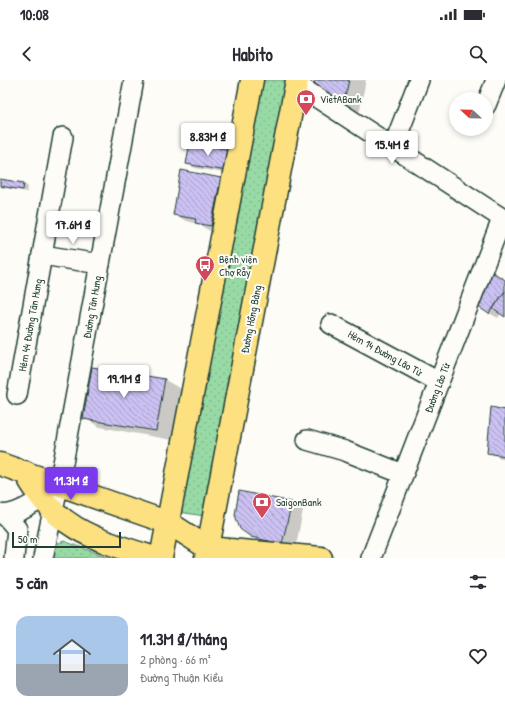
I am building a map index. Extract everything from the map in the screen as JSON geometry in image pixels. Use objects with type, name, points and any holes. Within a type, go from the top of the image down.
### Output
[{"type":"main road","points":[[162,558],[252,80]]},
{"type":"main road","name":"Đường Hồng Bàng","points":[[212,555],[292,81]]},
{"type":"main road","points":[[0,464],[169,523],[212,555],[321,558]]},
{"type":"main road","points":[[25,472],[47,505],[70,525],[108,543],[155,558]]},
{"type":"street","name":"Đường Tân Hưng","points":[[43,558],[47,505],[59,484],[134,80]]},
{"type":"street","points":[[393,147],[419,80]]},
{"type":"street","points":[[491,92],[496,80]]},
{"type":"street","points":[[292,81],[504,219]]},
{"type":"street","name":"Hẻm 44 Đường Tân Hưng","points":[[17,395],[63,137]]},
{"type":"street","name":"Đường Lão Tử","points":[[371,558],[504,219]]},
{"type":"street","points":[[42,255],[100,264]]},
{"type":"street","name":"Hẻm 14 Đường Lão Tử","points":[[331,324],[439,382]]},
{"type":"street","points":[[307,440],[345,451],[403,474]]},
{"type":"street","points":[[10,552],[17,529],[3,515],[26,508],[47,505]]},
{"type":"green space","points":[[261,80],[287,80],[204,516],[179,512]]},
{"type":"green space","points":[[64,541],[110,558],[51,558],[54,545]]},
{"type":"building","points":[[315,80],[349,80],[343,106],[314,86]]},
{"type":"building","points":[[190,142],[230,150],[226,171],[186,164]]},
{"type":"building","points":[[181,170],[221,178],[211,226],[195,223],[196,219],[173,215]]},
{"type":"building","points":[[0,179],[24,183],[23,190],[0,186]]},
{"type":"building","points":[[488,269],[505,280],[505,291],[489,314],[474,304]]},
{"type":"building","points":[[505,291],[505,317],[493,309]]},
{"type":"building","points":[[92,367],[165,379],[156,431],[83,419]]},
{"type":"building","points":[[491,407],[505,410],[505,456],[487,453]]},
{"type":"building","name":"SaigonBank","points":[[239,491],[292,502],[282,544],[251,537],[240,529],[235,515]]},
{"type":"place","name":"VietABank","points":[[306,116]]},
{"type":"place","name":"Bệnh viện Chợ Rẫy","points":[[205,282]]},
{"type":"place","name":"SaigonBank","points":[[262,519]]}]
